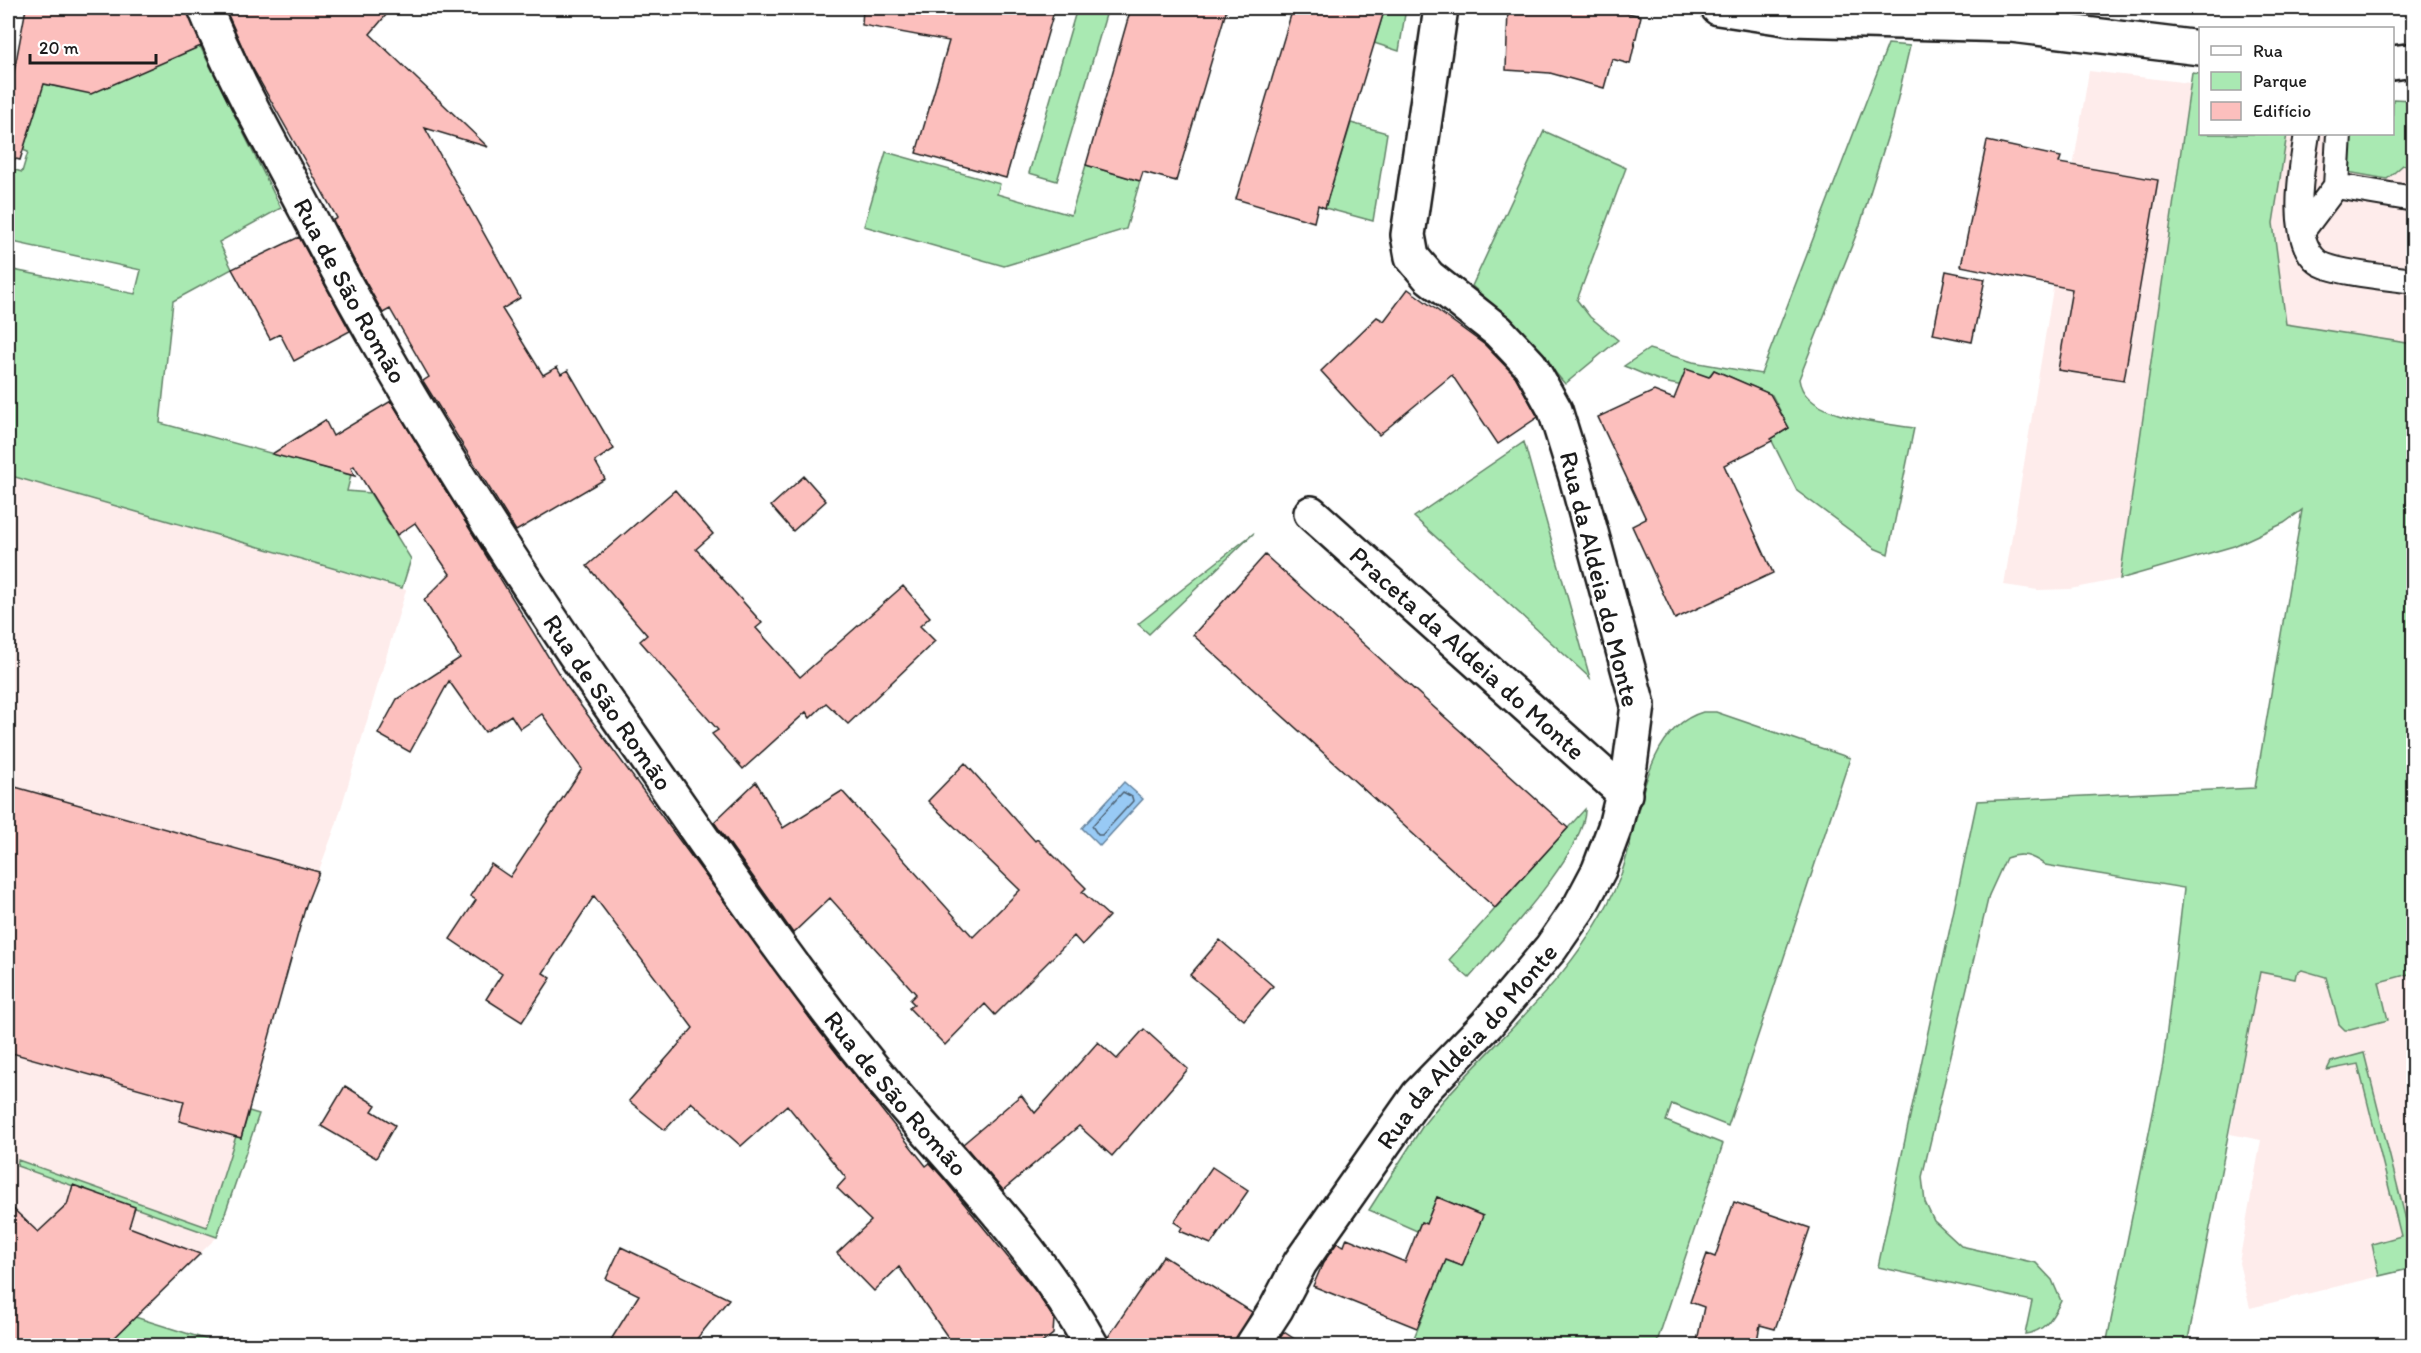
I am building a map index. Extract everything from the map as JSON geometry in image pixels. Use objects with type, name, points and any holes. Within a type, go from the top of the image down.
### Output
[{"type":"street","name":"Rua de São Romão","points":[[205,8],[223,51],[390,366],[495,537],[553,625],[793,966],[905,1107],[978,1188],[1045,1273],[1073,1312],[1092,1346]]},
{"type":"street","name":"Rua da Aldeia do Monte","points":[[1252,1346],[1276,1309],[1300,1263],[1419,1095],[1487,1024],[1551,948],[1580,906],[1599,870],[1625,794],[1638,705],[1576,477],[1555,410],[1530,364],[1498,331],[1429,277],[1412,257],[1408,235],[1441,8]]},
{"type":"street","points":[[1718,8],[1791,19],[2011,25],[2199,48]]},
{"type":"street","points":[[2394,63],[2414,60]]},
{"type":"street","name":"Praceta da Aldeia do Monte","points":[[1311,513],[1625,794]]},
{"type":"lane","points":[[2307,135],[2298,188],[2298,217],[2307,247],[2318,262],[2334,268],[2414,281]]},
{"type":"lane","points":[[2303,230],[2336,186],[2339,135]]},
{"type":"lane","points":[[2336,186],[2414,199]]},
{"type":"shaded area","points":[[2089,71],[2190,83],[2120,579],[2071,589],[2038,590],[2004,585]]},
{"type":"shaded area","points":[[2394,99],[2413,100],[2413,344],[2285,324],[2273,223],[2287,135],[2394,135]]},
{"type":"shaded area","points":[[8,475],[406,590],[336,825],[306,905],[249,1111],[259,1114],[217,1237],[106,1345],[8,1345]]},
{"type":"shaded area","points":[[2284,845],[2413,894],[2413,1287],[2408,1269],[2250,1308],[2239,1263],[2261,1140],[2230,1134]]},
{"type":"green space","points":[[1077,8],[1108,8],[1057,181],[1029,173]]},
{"type":"green space","points":[[1385,8],[1406,8],[1399,51],[1374,43]]},
{"type":"green space","points":[[1888,44],[1910,46],[1893,119],[1860,225],[1799,379],[1804,392],[1814,403],[1829,410],[1864,420],[1914,428],[1888,554],[1874,548],[1797,491],[1771,439],[1789,428],[1772,395],[1714,370],[1705,379],[1695,384],[1683,385],[1671,384],[1624,366],[1649,349],[1693,362],[1761,374]]},
{"type":"green space","points":[[200,46],[281,208],[219,242],[232,269],[173,301],[160,423],[351,475],[347,491],[370,493],[411,559],[402,588],[8,475],[8,269],[135,294],[141,270],[8,241],[8,168],[22,172],[28,152],[23,150],[32,120],[8,113],[8,94],[13,77],[62,88]]},
{"type":"green space","points":[[2192,73],[2199,74],[2199,135],[2287,135],[2273,223],[2286,324],[2413,344],[2413,973],[2379,982],[2388,1020],[2345,1030],[2339,1024],[2326,977],[2302,970],[2296,974],[2295,979],[2260,972],[2187,1345],[2106,1345],[2163,1064],[2184,888],[2045,865],[2031,857],[2017,855],[2006,858],[1989,895],[1922,1177],[1925,1202],[1934,1221],[1961,1246],[2036,1263],[2052,1280],[2061,1301],[2048,1323],[2038,1330],[2025,1334],[2032,1301],[1878,1267],[1977,801],[2255,788],[2302,510],[2284,523],[2234,546],[2120,579]]},
{"type":"green space","points":[[2394,99],[2413,100],[2413,167],[2403,165],[2387,179],[2347,172],[2350,135],[2394,135]]},
{"type":"green space","points":[[1351,123],[1387,133],[1373,221],[1325,208]]},
{"type":"green space","points":[[1544,131],[1626,168],[1577,300],[1590,317],[1618,340],[1565,384],[1510,319],[1472,286]]},
{"type":"green space","points":[[886,152],[1000,184],[997,194],[1071,215],[1086,165],[1140,181],[1126,229],[1004,266],[864,226]]},
{"type":"green space","points":[[1524,442],[1590,678],[1414,517]]},
{"type":"green space","points":[[1254,533],[1149,634],[1138,624]]},
{"type":"green space","points":[[1703,712],[1716,712],[1850,758],[1728,1126],[1672,1104],[1666,1121],[1723,1144],[1656,1345],[1411,1345],[1446,1260],[1462,1266],[1482,1216],[1437,1197],[1426,1224],[1421,1222],[1417,1231],[1369,1210],[1424,1124],[1539,999],[1584,944],[1619,880],[1645,784],[1654,760],[1666,739],[1682,722]]},
{"type":"green space","points":[[1585,809],[1582,827],[1557,872],[1519,921],[1469,978],[1449,960]]},
{"type":"green space","points":[[2364,1053],[2413,1248],[2413,1287],[2409,1269],[2379,1276],[2372,1244],[2401,1236],[2358,1064],[2327,1070],[2331,1062]]},
{"type":"green space","points":[[249,1111],[259,1114],[217,1237],[17,1166],[18,1160],[207,1227],[236,1136],[241,1138]]},
{"type":"green space","points":[[135,1317],[224,1345],[106,1346]]},
{"type":"water","points":[[1124,782],[1143,799],[1100,846],[1082,828]]},
{"type":"building","points":[[26,8],[187,8],[201,46],[91,94],[44,84],[20,160],[8,157],[8,104]]},
{"type":"building","points":[[225,8],[392,8],[370,34],[488,147],[425,128],[520,298],[502,309],[543,375],[557,367],[561,374],[568,370],[614,449],[595,461],[605,479],[516,531],[423,381],[429,377],[390,309],[383,313],[360,272],[333,220],[337,218],[248,60]]},
{"type":"building","points":[[863,8],[1055,8],[1006,178],[916,153],[949,41],[862,25]]},
{"type":"building","points":[[1131,8],[1227,8],[1176,181],[1143,172],[1140,181],[1086,165]]},
{"type":"building","points":[[1293,8],[1385,8],[1325,208],[1318,205],[1314,222],[1236,199]]},
{"type":"building","points":[[1508,8],[1607,8],[1641,16],[1630,64],[1612,59],[1604,88],[1550,73],[1506,70]]},
{"type":"building","points":[[1987,141],[2061,157],[2059,163],[2158,180],[2124,380],[2058,370],[2072,289],[1961,266]]},
{"type":"building","points":[[299,237],[350,331],[294,361],[280,334],[270,339],[232,269]]},
{"type":"building","points":[[1946,271],[1985,279],[1972,342],[1933,334]]},
{"type":"building","points":[[1408,289],[1485,345],[1515,376],[1538,417],[1498,444],[1452,375],[1379,435],[1321,371],[1377,317],[1384,321]]},
{"type":"building","points":[[1686,369],[1709,377],[1714,370],[1770,394],[1789,428],[1771,439],[1772,441],[1724,465],[1773,573],[1675,619],[1632,526],[1646,519],[1598,417],[1654,391],[1674,399]]},
{"type":"building","points":[[391,401],[565,684],[820,1032],[926,1166],[930,1163],[944,1179],[1037,1293],[1054,1319],[1053,1334],[1038,1346],[954,1346],[899,1267],[874,1291],[837,1253],[871,1221],[837,1188],[846,1178],[787,1105],[741,1146],[691,1102],[665,1130],[629,1101],[693,1028],[594,896],[543,973],[551,978],[522,1022],[486,999],[502,974],[450,939],[476,900],[470,896],[491,864],[510,877],[582,769],[542,714],[520,729],[511,715],[485,732],[449,681],[410,752],[378,734],[397,699],[460,658],[424,600],[450,574],[415,523],[397,535],[354,466],[351,468],[355,476],[272,454],[325,420],[333,436]]},
{"type":"building","points":[[804,476],[826,501],[793,531],[771,506]]},
{"type":"building","points":[[675,490],[713,534],[696,549],[762,623],[756,628],[800,677],[903,586],[930,617],[920,626],[935,641],[848,724],[826,703],[810,718],[806,712],[743,769],[712,734],[718,730],[640,641],[647,635],[587,566]]},
{"type":"building","points":[[1265,555],[1568,828],[1495,908],[1193,635]]},
{"type":"building","points":[[965,763],[1035,841],[1037,839],[1086,888],[1082,892],[1109,916],[1082,945],[1074,936],[995,1015],[985,1004],[945,1045],[909,1008],[914,1004],[910,1000],[916,994],[830,898],[793,933],[714,822],[756,782],[783,828],[842,791],[973,937],[1020,890],[928,801]]},
{"type":"building","points":[[8,785],[319,872],[306,905],[241,1138],[179,1121],[184,1101],[8,1052]]},
{"type":"building","points":[[1220,940],[1273,986],[1244,1020],[1190,975]]},
{"type":"building","points":[[1144,1029],[1188,1069],[1112,1156],[1079,1126],[1003,1190],[963,1144],[1021,1095],[1035,1113],[1098,1042],[1117,1059]]},
{"type":"building","points":[[345,1086],[376,1105],[372,1111],[395,1125],[376,1158],[321,1126]]},
{"type":"building","points":[[1212,1167],[1248,1191],[1211,1244],[1180,1231],[1182,1227],[1174,1222]]},
{"type":"building","points":[[73,1185],[135,1207],[129,1227],[200,1254],[106,1346],[8,1346],[8,1204],[38,1232],[67,1205]]},
{"type":"building","points":[[1437,1197],[1483,1216],[1462,1266],[1446,1260],[1417,1328],[1313,1286],[1323,1263],[1337,1243],[1344,1246],[1347,1238],[1405,1262],[1421,1222],[1426,1224]]},
{"type":"building","points":[[1734,1202],[1810,1228],[1775,1329],[1760,1325],[1756,1346],[1696,1346],[1704,1307],[1690,1302],[1707,1254],[1715,1257]]},
{"type":"building","points":[[621,1247],[729,1299],[691,1346],[607,1346],[639,1295],[606,1279]]},
{"type":"building","points":[[1163,1256],[1252,1312],[1233,1346],[1111,1346],[1108,1337]]},
{"type":"building","points":[[1284,1332],[1305,1346],[1275,1346]]}]
